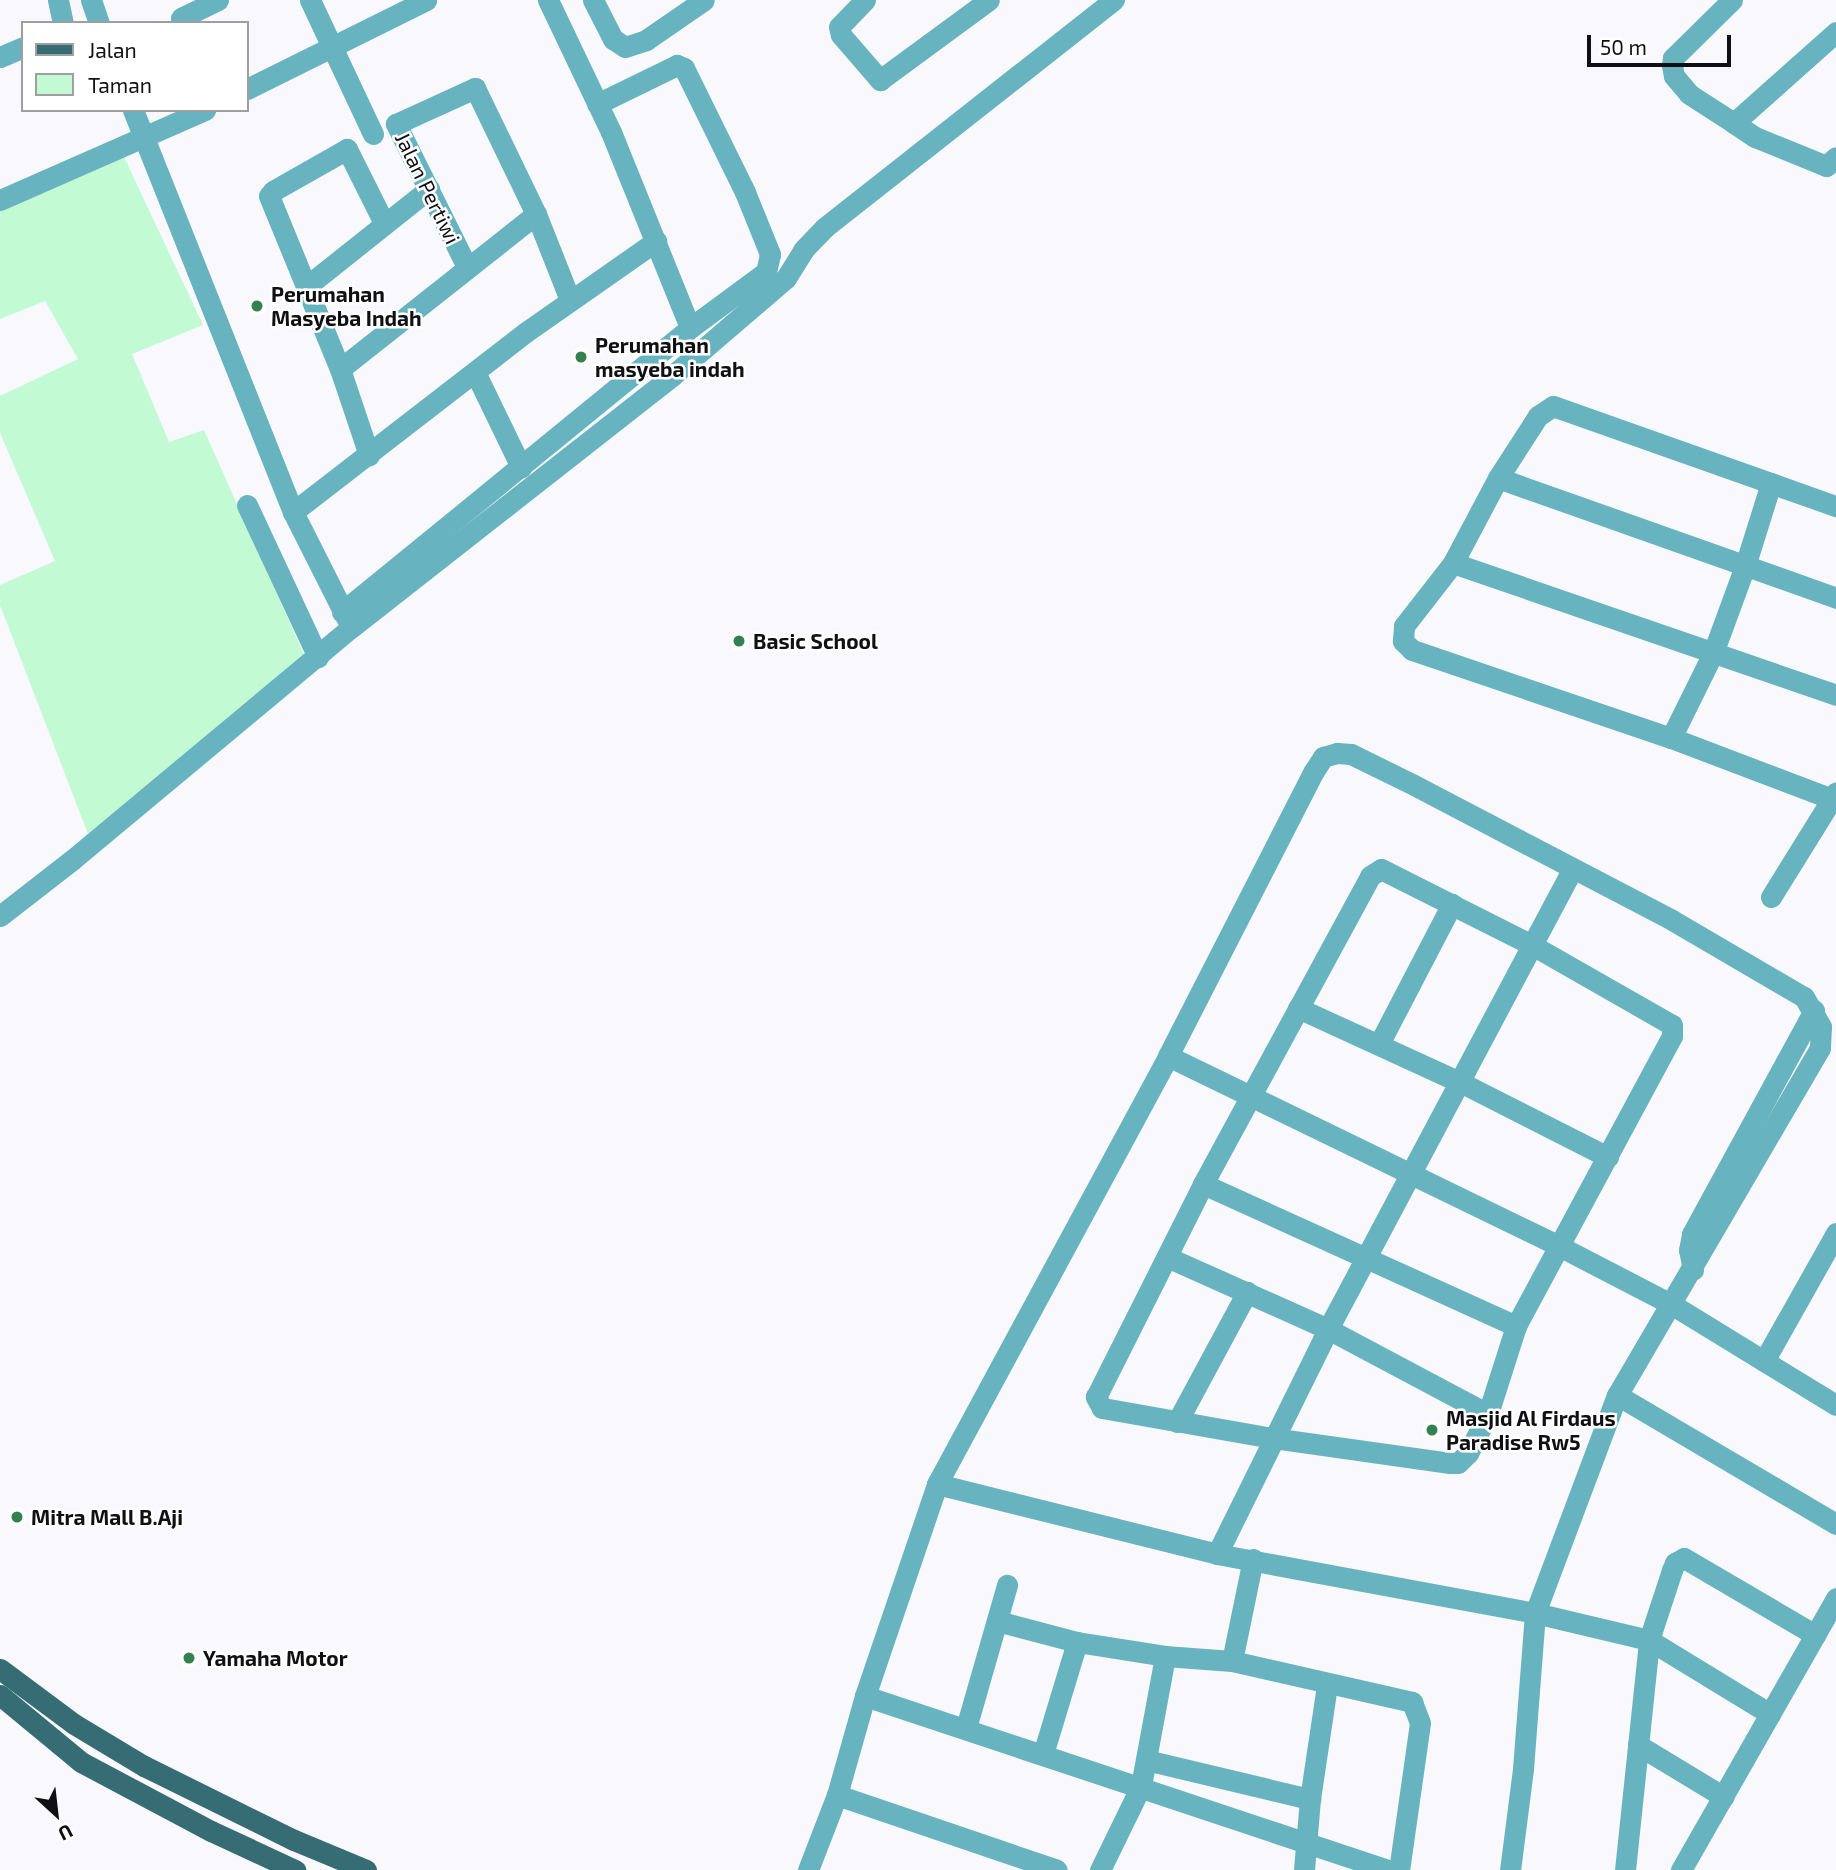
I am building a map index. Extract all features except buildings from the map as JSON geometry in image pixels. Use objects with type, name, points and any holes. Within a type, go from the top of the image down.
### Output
[{"type":"main road","points":[[0,1669],[74,1724],[144,1766],[293,1840],[366,1870]]},
{"type":"main road","points":[[0,1695],[81,1762],[211,1831],[295,1870]]},
{"type":"main road","points":[[131,1789],[144,1766]]},
{"type":"street","points":[[58,0],[63,21]]},
{"type":"street","points":[[91,0],[98,21]]},
{"type":"street","name":"Jalan Pertiwi","points":[[310,0],[373,134]]},
{"type":"street","points":[[248,89],[426,0]]},
{"type":"street","points":[[548,0],[597,104],[690,328]]},
{"type":"street","points":[[593,0],[613,39],[625,47],[646,40],[704,0]]},
{"type":"street","points":[[865,0],[842,20],[839,27],[841,35],[882,80],[989,0]]},
{"type":"street","points":[[347,620],[673,375],[786,278],[804,249],[824,228],[1114,0]]},
{"type":"street","points":[[1732,0],[1673,58],[1674,76],[1689,94],[1717,115],[1755,137],[1833,164]]},
{"type":"street","points":[[181,18],[206,3]]},
{"type":"street","points":[[1734,123],[1836,32]]},
{"type":"street","points":[[0,57],[21,48]]},
{"type":"street","points":[[0,915],[72,860],[318,657],[347,620],[520,467],[690,328],[766,272],[770,254],[746,192],[680,65],[597,104]]},
{"type":"street","name":"Jalan Pertiwi","points":[[467,267],[396,124],[475,88],[536,214],[570,300]]},
{"type":"street","points":[[134,112],[293,512],[347,620]]},
{"type":"street","points":[[0,200],[201,112]]},
{"type":"street","points":[[369,455],[340,369],[269,196],[272,191],[373,134],[396,124]]},
{"type":"street","points":[[347,149],[384,223]]},
{"type":"street","points":[[307,286],[429,189]]},
{"type":"street","name":"Jalan Pertiwi","points":[[340,369],[536,214]]},
{"type":"street","points":[[293,512],[570,300],[656,241]]},
{"type":"street","points":[[475,372],[520,467]]},
{"type":"street","points":[[1771,897],[1834,795],[1412,650],[1403,641],[1404,626],[1453,563],[1498,478],[1538,416],[1553,406],[1836,506]]},
{"type":"street","points":[[1498,478],[1836,598]]},
{"type":"street","points":[[1671,738],[1713,653],[1745,566],[1771,483]]},
{"type":"street","points":[[247,505],[318,657]]},
{"type":"street","points":[[1453,563],[1836,695]]},
{"type":"street","points":[[808,1870],[837,1796],[865,1696],[937,1484],[1168,1056],[1323,757],[1337,752],[1351,754],[1672,920],[1804,997],[1814,1010],[1821,1027],[1820,1048],[1693,1270],[1617,1395],[1535,1613],[1523,1769],[1510,1870]]},
{"type":"street","points":[[1217,1554],[1328,1329],[1572,870]]},
{"type":"street","points":[[1375,871],[1388,871],[1532,945],[1672,1026],[1672,1036],[1516,1326],[1488,1414],[1468,1453],[1458,1463],[1272,1438],[1102,1408],[1096,1397],[1203,1184],[1375,871]]},
{"type":"street","points":[[1379,1044],[1452,904]]},
{"type":"street","points":[[1298,1008],[1460,1082],[1608,1157]]},
{"type":"street","points":[[1168,1056],[1249,1098],[1559,1246],[1671,1304],[1836,1405]]},
{"type":"street","points":[[1203,1184],[1516,1326]]},
{"type":"street","points":[[1764,1361],[1836,1233]]},
{"type":"street","points":[[1167,1256],[1328,1329],[1488,1414]]},
{"type":"street","points":[[1177,1422],[1247,1292]]},
{"type":"street","points":[[1617,1395],[1836,1524]]},
{"type":"street","points":[[937,1484],[1217,1554],[1535,1613],[1649,1640],[1770,1714]]},
{"type":"street","points":[[1625,1870],[1649,1640],[1675,1563],[1684,1558],[1815,1635]]},
{"type":"street","points":[[1232,1661],[1253,1559]]},
{"type":"street","points":[[966,1728],[1007,1585]]},
{"type":"street","points":[[1681,1870],[1836,1598]]},
{"type":"street","points":[[997,1621],[1077,1643],[1165,1656],[1232,1661],[1327,1685],[1405,1698],[1412,1702],[1418,1710],[1420,1723],[1399,1870]]},
{"type":"street","points":[[1043,1754],[1077,1643]]},
{"type":"street","points":[[1100,1870],[1141,1786],[1165,1656]]},
{"type":"street","points":[[1304,1870],[1310,1799],[1327,1685]]},
{"type":"street","points":[[865,1696],[1388,1870]]},
{"type":"street","points":[[1638,1745],[1724,1797]]},
{"type":"street","points":[[1146,1760],[1310,1799]]},
{"type":"street","points":[[837,1796],[1057,1870]]},
{"type":"green space","points":[[117,142],[203,325],[132,354],[169,442],[204,430],[305,657],[88,834],[0,605],[0,585],[55,561],[0,433],[0,396],[78,359],[45,301],[0,319],[0,196]]},
{"type":"place","name":"Perumahan Masyeba Indah","points":[[257,306]]},
{"type":"place","name":"Perumahan masyeba indah","points":[[581,357]]},
{"type":"place","name":"Basic School","points":[[739,641]]},
{"type":"place","name":"Masjid Al Firdaus Paradise Rw5","points":[[1432,1430]]},
{"type":"place","name":"Mitra Mall B.Aji","points":[[17,1517]]},
{"type":"place","name":"Yamaha Motor","points":[[189,1658]]}]
